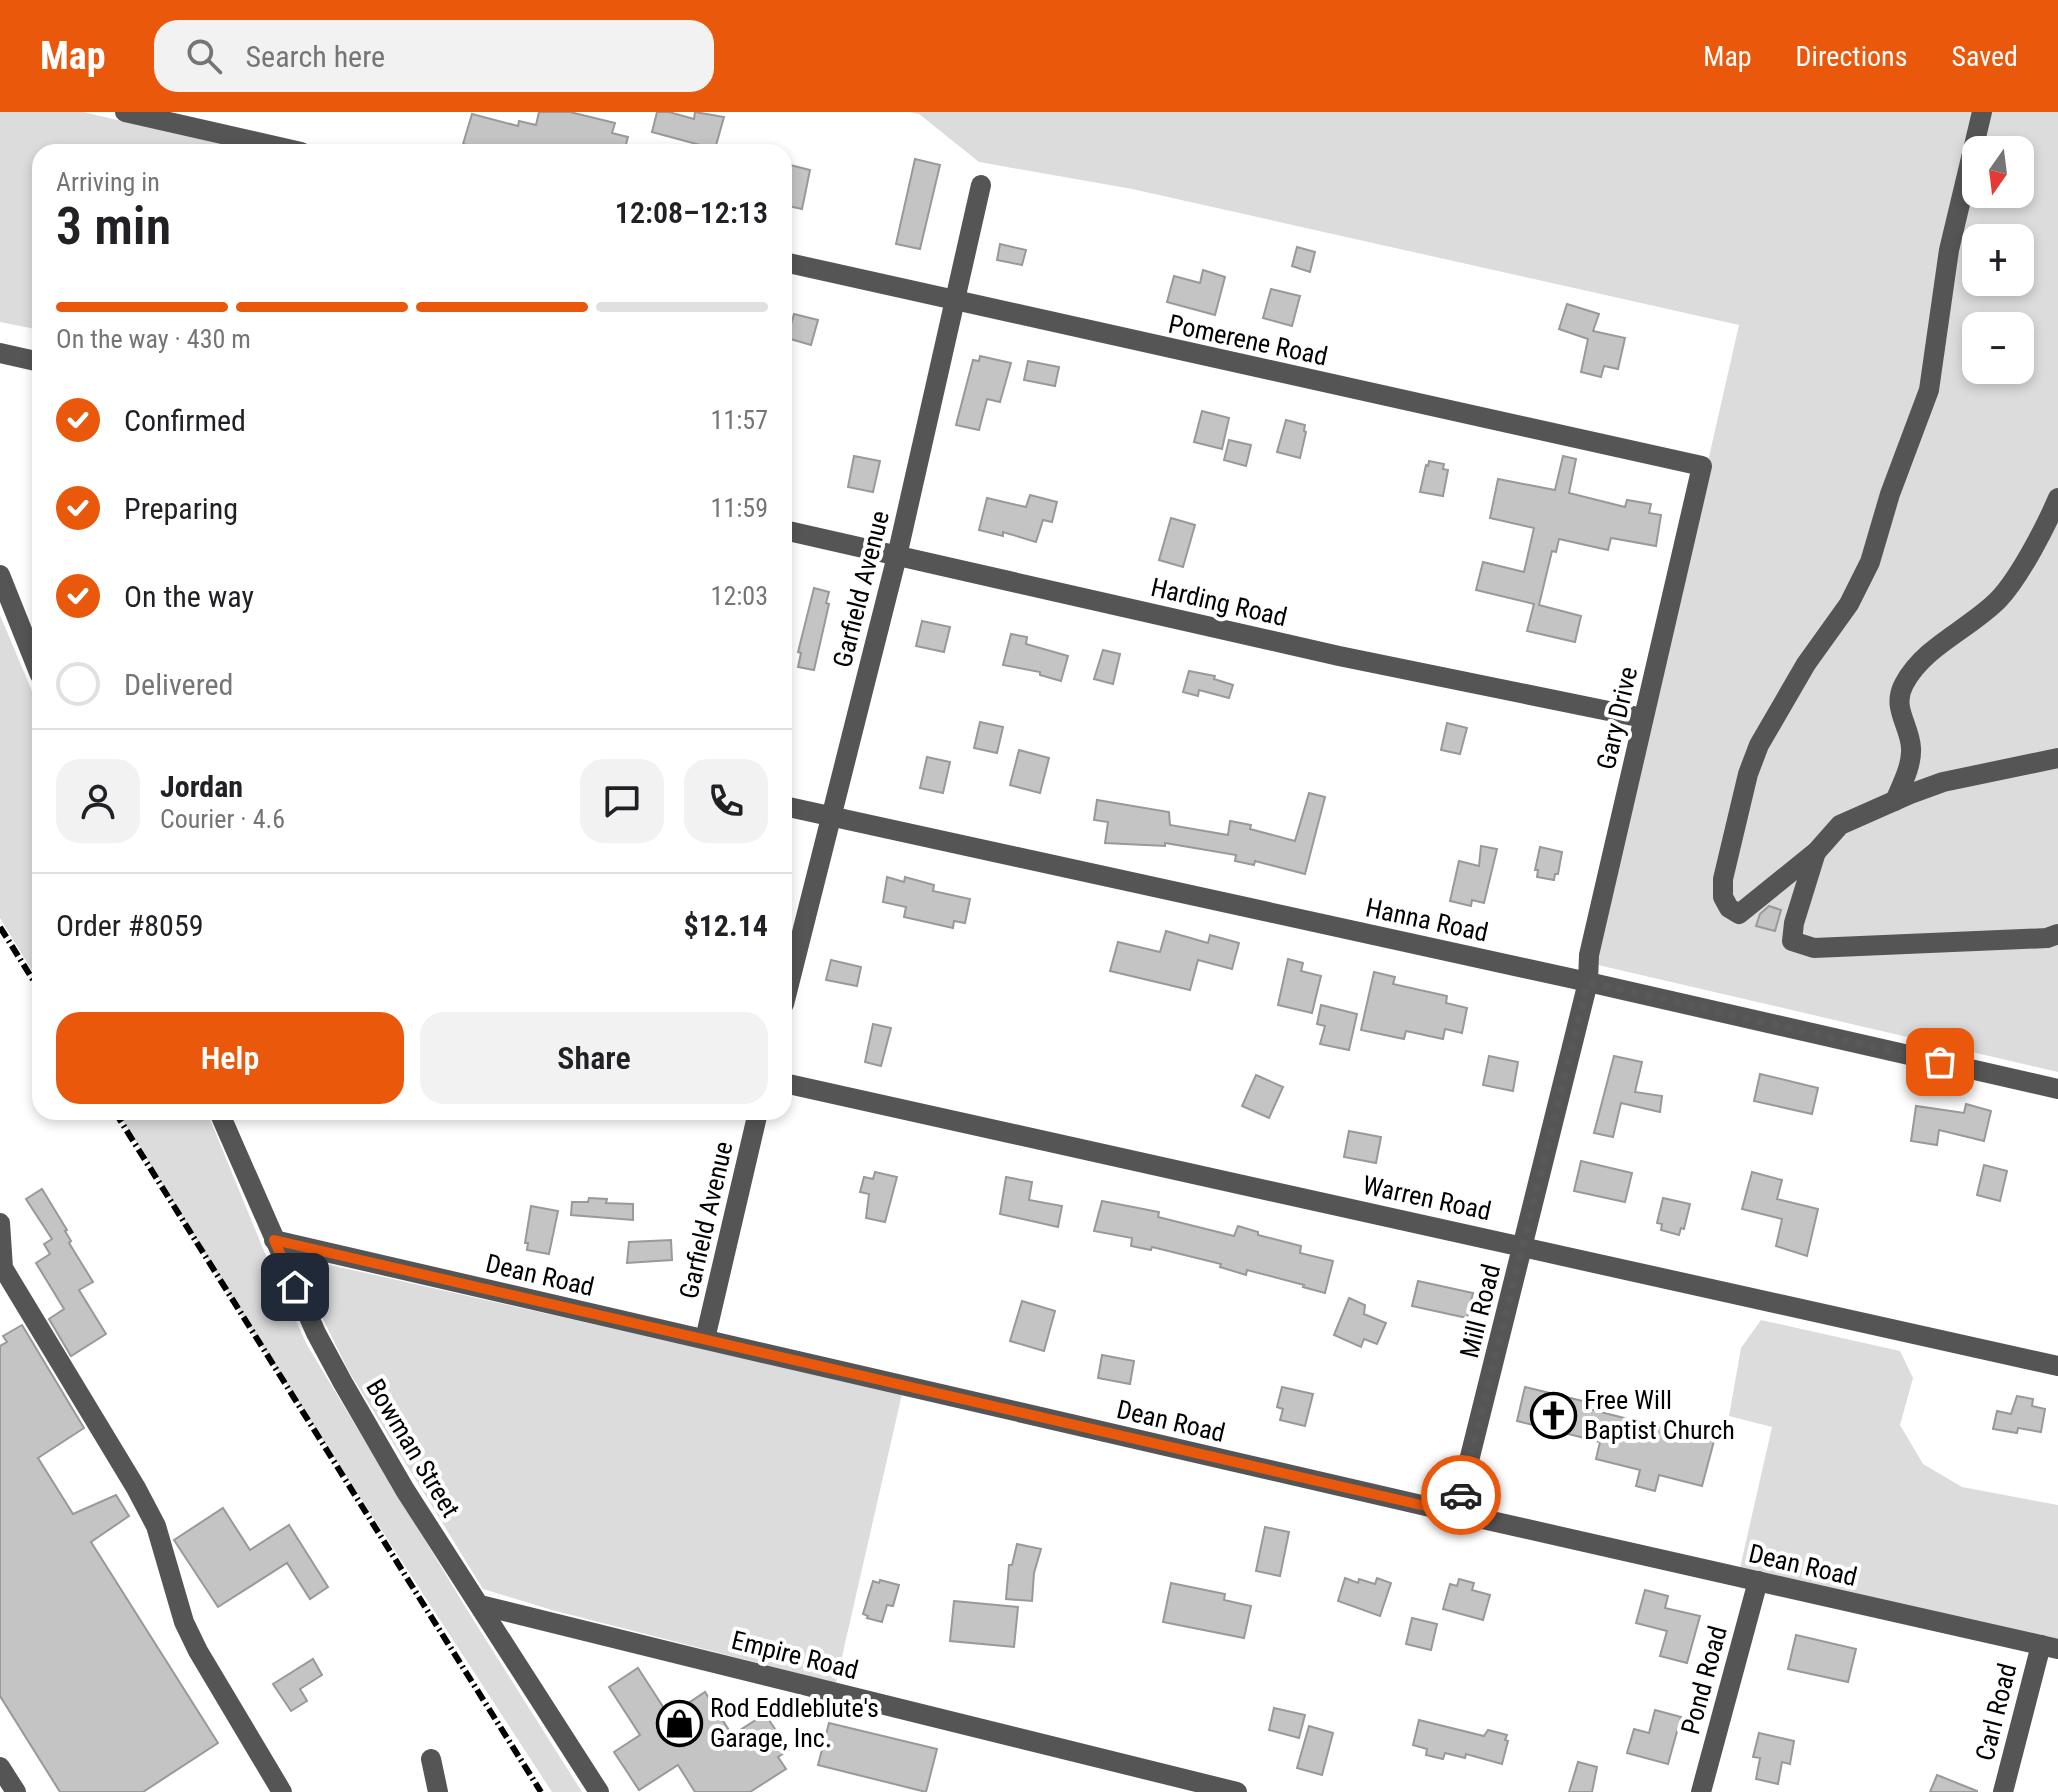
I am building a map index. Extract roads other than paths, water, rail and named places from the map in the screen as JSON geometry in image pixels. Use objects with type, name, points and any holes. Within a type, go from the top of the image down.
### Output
[{"type":"street","points":[[125,112],[266,144]]},
{"type":"street","points":[[1982,112],[1949,250],[1929,390],[1861,582],[1806,664],[1759,745],[1738,811],[1723,879],[1723,897],[1729,908],[1739,914],[1817,851],[1840,825],[1895,801],[1943,782],[2058,758]]},
{"type":"street","name":"Garfield Avenue","points":[[792,971],[897,556],[981,185]]},
{"type":"street","name":"Pomerene Road","points":[[792,264],[1702,466]]},
{"type":"street","points":[[0,353],[32,360]]},
{"type":"street","name":"Gary Drive","points":[[1588,982],[1589,955],[1702,466]]},
{"type":"street","points":[[1895,801],[1911,761],[1912,744],[1899,709],[1904,683],[1929,654],[1999,599],[2027,557],[2058,498]]},
{"type":"street","name":"Harding Road","points":[[792,532],[1339,656],[1643,718]]},
{"type":"street","points":[[0,575],[32,639]]},
{"type":"street","name":"Hanna Road","points":[[792,808],[1588,982],[2058,1089]]},
{"type":"street","points":[[1817,851],[1794,923],[1792,941],[1814,948],[2047,938],[2058,934]]},
{"type":"street","name":"Mill Road","points":[[1456,1513],[1588,982]]},
{"type":"street","name":"Warren Road","points":[[792,1085],[2058,1366]]},
{"type":"street","name":"Bowman Street","points":[[222,1120],[316,1333],[343,1383],[405,1490],[599,1792]]},
{"type":"street","name":"Garfield Avenue","points":[[705,1339],[756,1120]]},
{"type":"street","points":[[0,1223],[3,1268],[136,1488],[156,1526],[184,1622],[282,1792]]},
{"type":"street","name":"Dean Road","points":[[274,1240],[2049,1647]]},
{"type":"street","name":"Pond Road","points":[[1701,1792],[1758,1581]]},
{"type":"street","name":"Empire Road","points":[[480,1605],[1237,1792]]},
{"type":"street","name":"Carl Road","points":[[2003,1792],[2049,1647]]},
{"type":"street","points":[[431,1759],[438,1792]]},
{"type":"street","points":[[0,1767],[16,1792]]},
{"type":"railway","points":[[0,927],[32,978]]},
{"type":"railway","points":[[120,1120],[541,1792]]},
{"type":"place","name":"Free Will Baptist Church","points":[[1553,1415]]},
{"type":"place","name":"Rod Eddleblute's Garage, Inc.","points":[[679,1723]]}]
